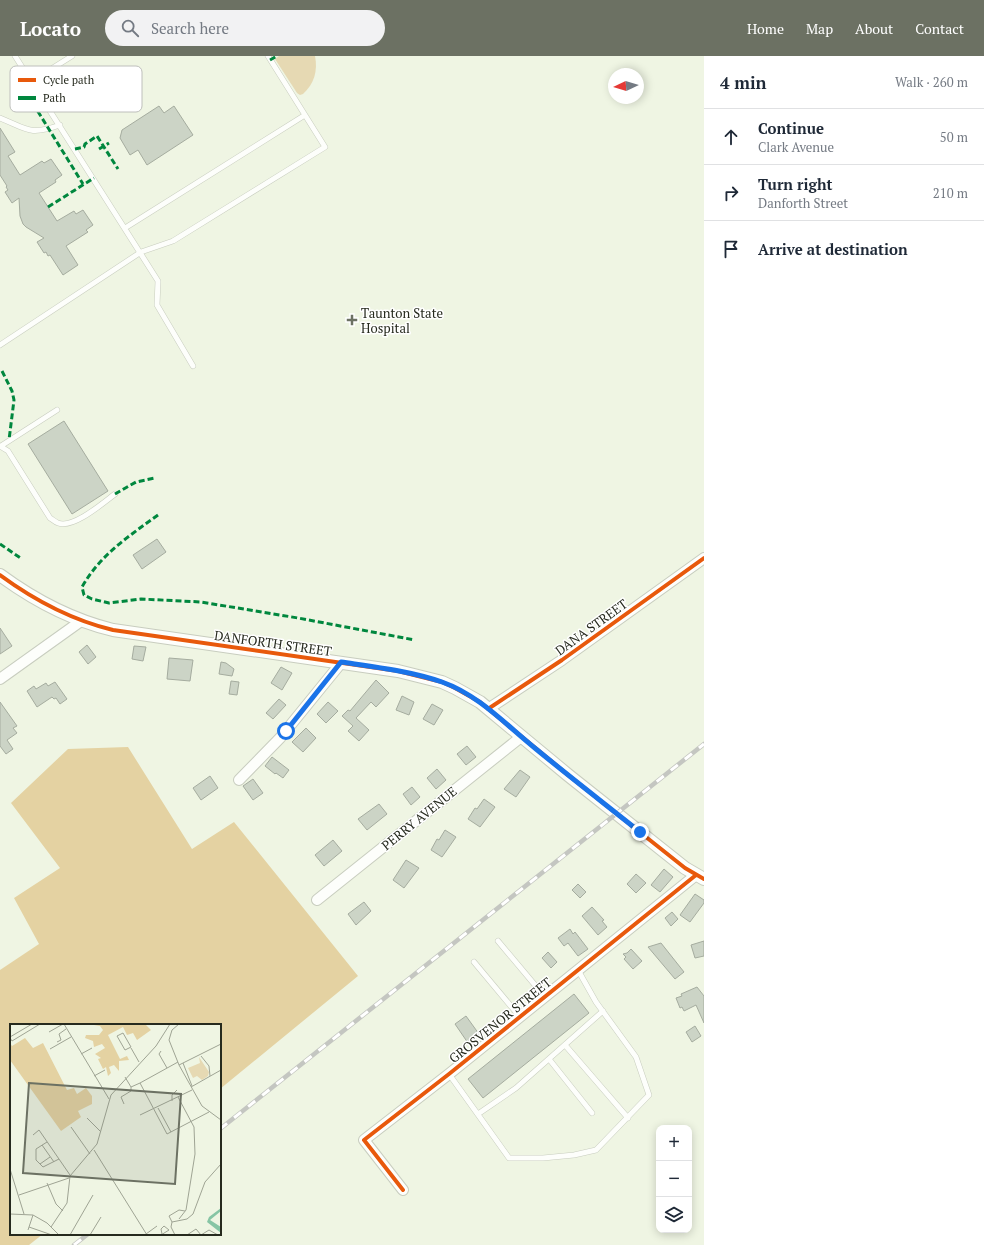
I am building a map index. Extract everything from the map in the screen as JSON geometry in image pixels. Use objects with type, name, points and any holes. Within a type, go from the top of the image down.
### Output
[{"type":"street","name":"DANA STREET","points":[[488,709],[562,660],[704,558]]},
{"type":"street","name":"DANFORTH STREET","points":[[0,575],[44,604],[81,620],[102,627],[124,632],[398,671],[442,682],[469,696],[488,709],[681,865],[700,877]]},
{"type":"street","points":[[0,679],[81,620]]},
{"type":"street","points":[[239,780],[280,738],[341,662]]},
{"type":"street","name":"PERRY AVENUE","points":[[317,900],[521,737]]},
{"type":"street","name":"GROSVENOR STREET","points":[[403,1190],[364,1140],[578,970],[700,877]]},
{"type":"lane","points":[[15,56],[22,66]]},
{"type":"lane","points":[[57,66],[72,56]]},
{"type":"lane","points":[[0,345],[141,252],[173,241],[326,147],[268,56]]},
{"type":"lane","points":[[52,112],[158,281],[157,305],[193,366]]},
{"type":"lane","points":[[125,228],[305,116]]},
{"type":"lane","points":[[0,118],[29,131],[41,131],[60,125]]},
{"type":"lane","points":[[0,446],[57,410]]},
{"type":"lane","points":[[0,446],[5,448],[10,454],[50,518],[58,523],[67,524],[78,520],[115,494]]},
{"type":"lane","points":[[498,941],[545,997]]},
{"type":"lane","points":[[474,962],[520,1017]]},
{"type":"lane","points":[[449,1074],[509,1158],[550,1158],[596,1150],[649,1095],[636,1057],[596,1002],[578,970]]},
{"type":"lane","points":[[478,1114],[516,1088],[602,1011]]},
{"type":"lane","points":[[565,1044],[628,1118]]},
{"type":"lane","points":[[549,1059],[592,1113]]},
{"type":"shaded area","points":[[279,56],[315,56],[316,67],[314,77],[310,86],[303,94],[300,95],[297,93],[275,59]]},
{"type":"shaded area","points":[[128,747],[192,849],[234,822],[358,976],[221,1088],[221,1024],[10,1024],[10,1235],[42,1235],[29,1245],[0,1245],[0,970],[39,944],[14,898],[60,868],[11,803],[68,749]]},
{"type":"building","points":[[159,106],[164,113],[174,106],[193,135],[147,165],[138,150],[130,155],[120,138],[122,130]]},
{"type":"building","points":[[0,128],[15,152],[8,156],[20,175],[42,161],[44,163],[51,159],[62,175],[55,180],[56,182],[39,193],[57,221],[74,211],[76,214],[83,210],[93,225],[86,230],[88,232],[66,246],[78,265],[63,275],[50,255],[48,256],[46,252],[44,253],[37,242],[44,238],[23,224],[20,216],[19,198],[12,203],[5,192],[8,190],[6,187],[7,186],[0,175]]},
{"type":"building","points":[[64,421],[108,491],[72,514],[28,444]]},
{"type":"building","points":[[157,539],[166,552],[142,569],[133,555]]},
{"type":"building","points":[[0,628],[12,646],[0,654]]},
{"type":"building","points":[[87,645],[96,657],[88,664],[79,652]]},
{"type":"building","points":[[134,646],[146,647],[143,661],[132,659]]},
{"type":"building","points":[[169,658],[193,660],[190,681],[167,679]]},
{"type":"building","points":[[221,662],[226,663],[234,669],[232,676],[219,674]]},
{"type":"building","points":[[281,667],[292,673],[282,690],[271,683]]},
{"type":"building","points":[[376,680],[389,693],[376,707],[371,702],[356,718],[369,730],[359,741],[348,731],[353,726],[342,716],[348,710],[350,711]]},
{"type":"building","points":[[231,681],[239,682],[237,695],[229,694]]},
{"type":"building","points":[[55,682],[67,699],[60,704],[56,698],[54,699],[52,697],[37,707],[27,691],[34,686],[36,689],[46,683],[48,686]]},
{"type":"building","points":[[402,696],[414,702],[409,715],[396,710]]},
{"type":"building","points":[[279,699],[286,705],[273,719],[266,713]]},
{"type":"building","points":[[0,702],[17,726],[13,728],[17,733],[7,740],[13,749],[6,754],[0,746]]},
{"type":"building","points":[[328,702],[338,711],[326,723],[317,714]]},
{"type":"building","points":[[432,704],[443,710],[434,725],[423,719]]},
{"type":"building","points":[[306,728],[316,738],[303,752],[292,742]]},
{"type":"building","points":[[467,746],[476,757],[466,765],[457,754]]},
{"type":"building","points":[[272,757],[289,770],[283,778],[265,766]]},
{"type":"building","points":[[437,769],[446,780],[436,789],[427,778]]},
{"type":"building","points":[[520,770],[530,777],[516,797],[504,789]]},
{"type":"building","points":[[210,776],[218,788],[201,800],[193,788]]},
{"type":"building","points":[[253,779],[263,793],[253,800],[243,786]]},
{"type":"building","points":[[412,787],[420,797],[411,805],[403,794]]},
{"type":"building","points":[[484,799],[495,807],[480,827],[468,819],[475,808],[477,809]]},
{"type":"building","points":[[379,804],[387,814],[367,830],[358,819]]},
{"type":"building","points":[[445,830],[456,837],[442,857],[431,850],[437,839],[439,840]]},
{"type":"building","points":[[333,840],[342,851],[324,866],[315,855]]},
{"type":"building","points":[[406,860],[419,868],[404,888],[393,880]]},
{"type":"building","points":[[664,869],[673,877],[660,892],[651,885]]},
{"type":"building","points":[[636,874],[646,883],[636,893],[627,884]]},
{"type":"building","points":[[578,884],[586,892],[580,898],[572,890]]},
{"type":"building","points":[[695,894],[704,900],[704,903],[690,922],[680,915]]},
{"type":"building","points":[[364,902],[371,911],[356,925],[348,914]]},
{"type":"building","points":[[592,907],[604,920],[602,921],[607,927],[598,935],[582,916]]},
{"type":"building","points":[[672,912],[678,919],[671,926],[665,918]]},
{"type":"building","points":[[570,929],[573,934],[575,932],[588,949],[578,956],[568,943],[564,946],[558,938]]},
{"type":"building","points":[[704,941],[704,956],[695,958],[691,945]]},
{"type":"building","points":[[661,943],[684,972],[675,979],[648,947]]},
{"type":"building","points":[[631,949],[642,961],[633,969],[624,959],[626,957],[623,954],[627,953]]},
{"type":"building","points":[[548,952],[557,962],[551,968],[542,958]]},
{"type":"building","points":[[697,987],[704,996],[704,1023],[696,1005],[684,1011],[682,1007],[680,1008],[676,998],[682,996],[681,994]]},
{"type":"building","points":[[574,994],[589,1013],[483,1098],[468,1079]]},
{"type":"building","points":[[466,1016],[479,1034],[468,1043],[455,1024]]},
{"type":"building","points":[[695,1026],[701,1036],[692,1042],[686,1032]]},
{"type":"railway","points":[[221,1128],[704,744]]},
{"type":"railway","points":[[74,1245],[87,1235]]},
{"type":"marked path","points":[[270,60],[277,56]]},
{"type":"marked path","points":[[38,112],[83,184]]},
{"type":"marked path","points":[[75,149],[84,147],[85,144],[97,136],[118,169]]},
{"type":"marked path","points":[[99,149],[109,143]]},
{"type":"marked path","points":[[48,207],[94,178]]},
{"type":"marked path","points":[[2,371],[12,391],[14,400],[9,440]]},
{"type":"marked path","points":[[115,494],[136,482],[155,478]]},
{"type":"marked path","points":[[158,515],[116,547],[97,565],[82,587],[84,595],[92,599],[109,603],[141,599],[201,602],[298,618],[415,640]]},
{"type":"marked path","points":[[0,544],[22,559]]},
{"type":"cycle path","points":[[488,709],[562,660],[704,558]]},
{"type":"cycle path","points":[[0,575],[26,593],[68,615],[113,630],[398,671],[442,682],[480,702],[568,775],[685,868],[704,879]]},
{"type":"cycle path","points":[[403,1190],[364,1140],[449,1074],[696,875]]},
{"type":"place","name":"Taunton State Hospital","points":[[352,320]]},
{"type":"route","points":[[286,731],[341,662],[398,671],[442,682],[480,702],[521,737],[640,832]]}]
